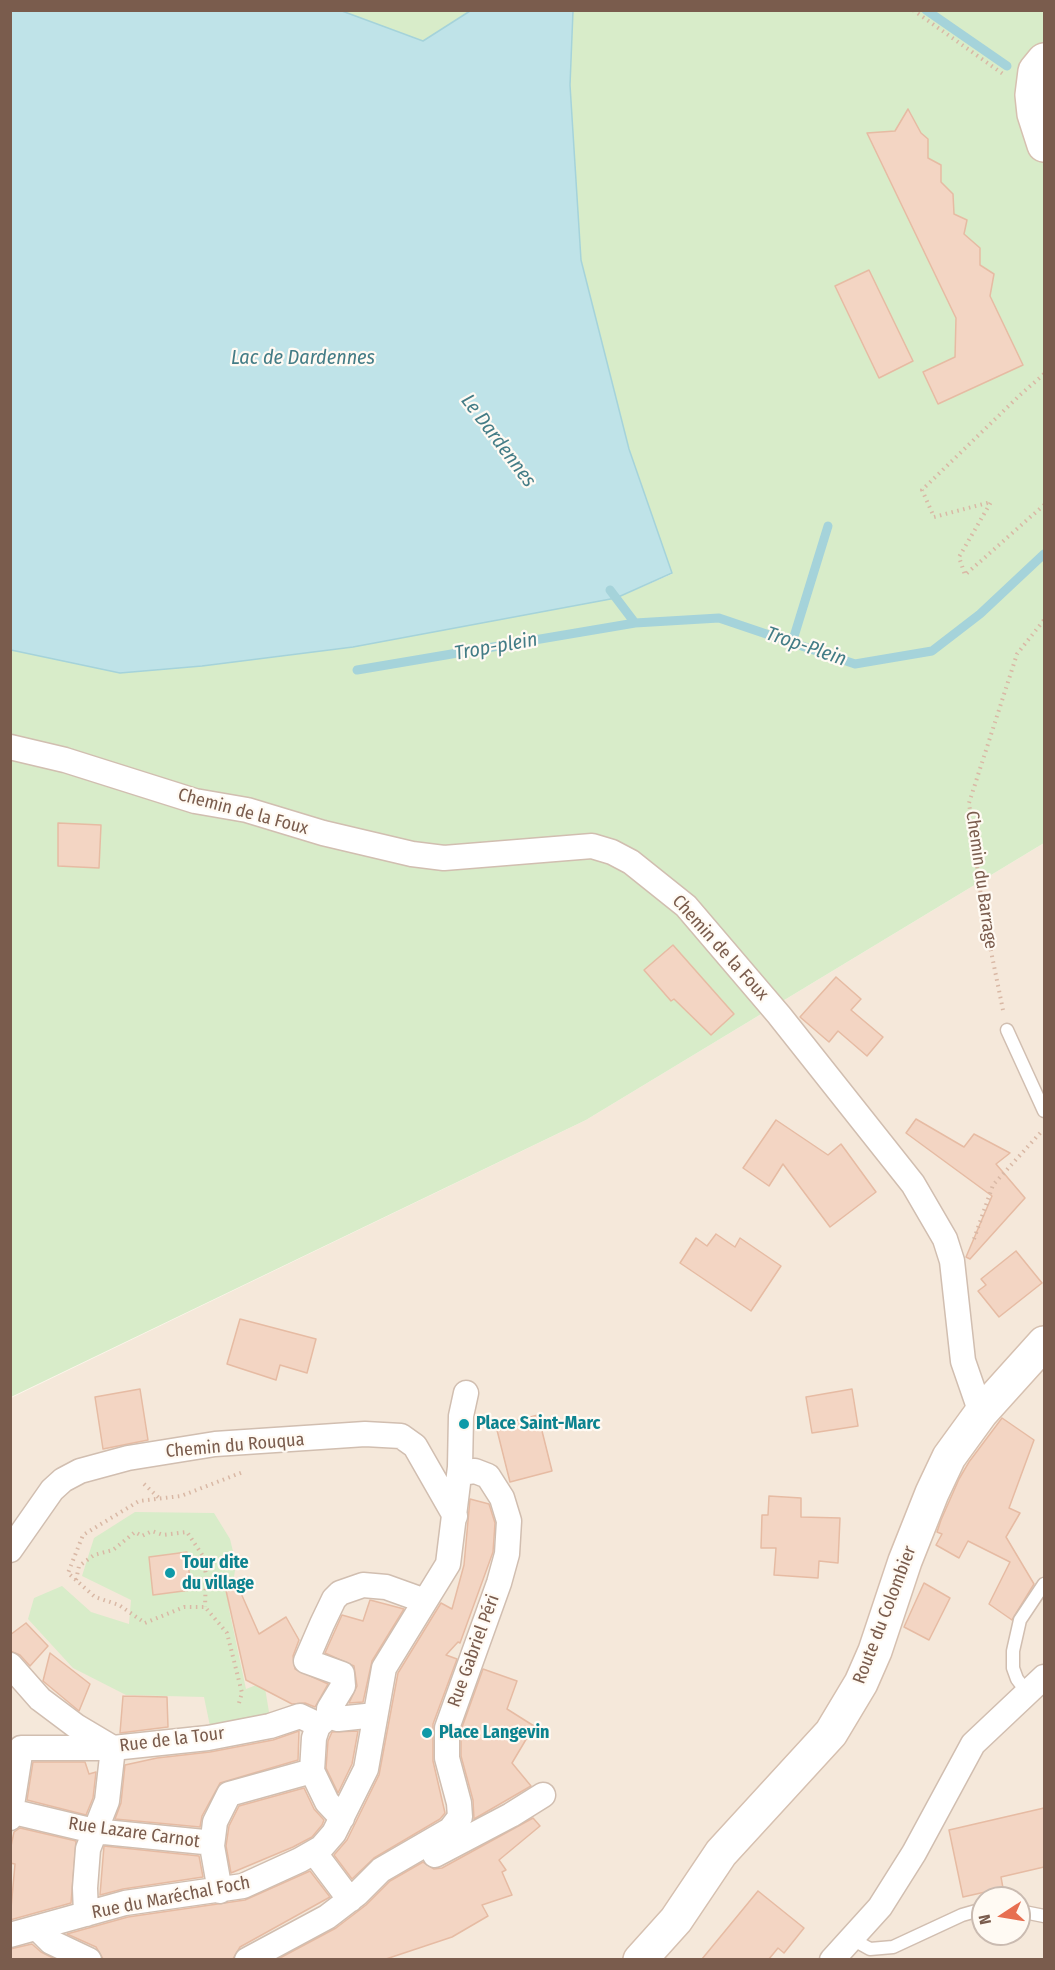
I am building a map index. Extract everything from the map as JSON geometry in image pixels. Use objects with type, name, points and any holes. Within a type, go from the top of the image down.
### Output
[{"type":"street","points":[[1044,60],[1035,71],[1032,95],[1034,114],[1044,145]]},
{"type":"street","name":"Chemin de la Foux","points":[[10,747],[65,760],[195,801],[247,810],[323,833],[412,854],[444,858],[592,846],[622,857],[657,880],[686,906],[794,1034],[913,1185],[945,1239],[952,1261],[963,1361],[981,1413]]},
{"type":"street","name":"Route du Colombier","points":[[640,1959],[676,1920],[721,1852],[831,1733],[861,1683],[875,1651],[932,1493],[949,1458],[981,1413],[1044,1343]]},
{"type":"street","points":[[455,1516],[460,1473],[461,1416],[466,1393]]},
{"type":"street","name":"Chemin du Rouqua","points":[[15,1540],[45,1499],[63,1480],[99,1464],[215,1444],[365,1434],[391,1434],[408,1439],[420,1455],[455,1516]]},
{"type":"street","name":"Rue Gabriel Péri","points":[[247,1959],[294,1936],[350,1900],[381,1870],[450,1830],[460,1817],[459,1803],[447,1758],[447,1728],[499,1583],[507,1554],[509,1521],[502,1498],[488,1476],[475,1471],[460,1473]]},
{"type":"street","name":"Rue du Maréchal Foch","points":[[10,1935],[125,1903],[220,1891],[261,1880],[314,1852],[334,1833],[366,1769],[384,1668],[448,1564],[455,1516]]},
{"type":"street","points":[[342,1818],[327,1802],[312,1771],[314,1738],[343,1686],[342,1674],[306,1661],[329,1608],[340,1593],[363,1585],[377,1586],[425,1601]]},
{"type":"street","points":[[10,1665],[40,1699],[76,1726],[113,1748],[107,1801],[94,1832],[86,1867],[86,1914]]},
{"type":"street","points":[[832,1959],[880,1907],[914,1853],[973,1744],[1036,1685]]},
{"type":"street","name":"Rue de la Tour","points":[[11,1814],[21,1748],[113,1748],[221,1735],[270,1726],[300,1716],[324,1720],[375,1715]]},
{"type":"street","points":[[212,1846],[215,1822],[230,1794],[312,1771]]},
{"type":"street","points":[[381,1870],[406,1866],[436,1854],[511,1815],[543,1795]]},
{"type":"street","name":"Rue Lazare Carnot","points":[[11,1814],[94,1832],[204,1842],[212,1846],[220,1891]]},
{"type":"street","points":[[314,1852],[350,1900]]},
{"type":"street","points":[[38,1928],[51,1942],[89,1959]]},
{"type":"lane","points":[[1007,1030],[1044,1111]]},
{"type":"lane","points":[[1036,1685],[1017,1679],[1013,1668],[1013,1651],[1020,1620],[1044,1584]]},
{"type":"lane","points":[[852,1939],[870,1949],[893,1947],[971,1912]]},
{"type":"path","points":[[913,10],[1032,95]]},
{"type":"path","points":[[1044,374],[922,490],[934,517],[991,502],[959,557],[965,575],[1044,505]]},
{"type":"path","name":"Chemin du Barrage","points":[[1007,1030],[983,912],[969,803],[1017,654],[1044,620]]},
{"type":"path","points":[[952,1261],[975,1238],[993,1185],[1044,1129]]},
{"type":"path","points":[[205,1607],[184,1607],[145,1623],[118,1605],[95,1597],[68,1573],[83,1535],[139,1501],[181,1496],[249,1469]]},
{"type":"path","points":[[76,1580],[79,1566],[94,1555],[113,1550],[135,1533],[142,1536],[152,1531],[163,1535],[187,1532],[203,1556],[206,1575],[205,1607],[227,1633],[242,1693],[238,1706],[215,1712],[221,1735]]},
{"type":"shaded area","points":[[1044,843],[1044,1959],[11,1960],[11,1398],[586,1120]]},
{"type":"green space","points":[[342,11],[470,11],[423,41]]},
{"type":"green space","points":[[573,11],[1044,11],[1044,843],[586,1120],[11,1397],[11,650],[120,673],[202,666],[353,647],[616,598],[672,574],[629,449],[581,260],[570,85]]},
{"type":"green space","points":[[135,1512],[214,1513],[230,1539],[236,1564],[229,1609],[246,1689],[264,1682],[270,1718],[211,1731],[204,1697],[126,1695],[73,1668],[28,1619],[34,1598],[62,1586],[91,1612],[129,1624],[131,1600],[82,1576],[94,1538]]},
{"type":"water","name":"Lac de Dardennes","points":[[11,10],[342,11],[423,41],[470,11],[573,11],[570,85],[581,260],[629,449],[672,573],[616,598],[353,647],[202,666],[120,673],[11,650]]},
{"type":"building","points":[[908,109],[921,133],[928,139],[928,158],[941,165],[941,182],[953,194],[954,214],[967,220],[964,234],[980,248],[980,265],[994,274],[990,296],[1023,365],[938,404],[923,372],[955,357],[956,318],[867,133],[895,131]]},
{"type":"building","points":[[869,270],[913,361],[879,378],[835,286]]},
{"type":"building","points":[[58,823],[101,825],[99,868],[58,866]]},
{"type":"building","points":[[673,945],[734,1014],[711,1035],[674,999],[671,1001],[644,970]]},
{"type":"building","points":[[836,977],[861,999],[851,1010],[883,1037],[867,1056],[838,1031],[829,1042],[800,1017]]},
{"type":"building","points":[[916,1119],[964,1147],[974,1134],[1010,1153],[996,1164],[1025,1198],[970,1259],[966,1257],[992,1196],[906,1133]]},
{"type":"building","points":[[776,1120],[828,1155],[841,1144],[876,1192],[830,1227],[783,1164],[769,1186],[743,1168]]},
{"type":"building","points":[[716,1234],[735,1247],[740,1238],[781,1266],[751,1311],[680,1263],[696,1238],[707,1246]]},
{"type":"building","points":[[1016,1251],[1042,1283],[999,1317],[978,1291],[986,1285],[981,1279]]},
{"type":"building","points":[[240,1319],[316,1339],[307,1373],[280,1365],[276,1380],[227,1364]]},
{"type":"building","points":[[140,1389],[148,1440],[103,1449],[95,1397]]},
{"type":"building","points":[[852,1389],[858,1426],[812,1433],[806,1397]]},
{"type":"building","points":[[538,1415],[552,1471],[510,1482],[496,1426]]},
{"type":"building","points":[[1002,1418],[1034,1440],[1009,1508],[1020,1513],[1006,1537],[1034,1584],[1012,1620],[989,1604],[1010,1562],[968,1541],[959,1558],[936,1545],[942,1534],[937,1532],[941,1520],[959,1479]]},
{"type":"building","points":[[769,1496],[801,1498],[801,1517],[840,1518],[838,1563],[819,1561],[818,1578],[774,1575],[776,1548],[761,1548],[762,1515],[768,1515]]},
{"type":"building","points":[[470,1499],[489,1504],[495,1523],[493,1552],[460,1643],[458,1642],[446,1655],[457,1659],[433,1724],[433,1761],[445,1813],[440,1819],[374,1858],[352,1879],[334,1855],[347,1840],[379,1775],[398,1673],[441,1603],[452,1609],[464,1565]]},
{"type":"building","name":"Tour dite du village","points":[[187,1552],[191,1590],[153,1595],[149,1557]]},
{"type":"building","points":[[236,1582],[259,1634],[286,1617],[299,1640],[293,1656],[295,1669],[328,1684],[315,1707],[305,1703],[292,1704],[246,1680],[225,1586]]},
{"type":"building","points":[[924,1583],[950,1598],[929,1640],[904,1627]]},
{"type":"building","points":[[370,1600],[404,1609],[372,1661],[363,1702],[349,1703],[357,1686],[354,1666],[325,1653],[342,1615],[363,1621]]},
{"type":"building","points":[[26,1623],[48,1646],[30,1666],[20,1655],[10,1651],[10,1635]]},
{"type":"building","points":[[50,1653],[90,1684],[79,1711],[43,1681]]},
{"type":"building","points":[[483,1669],[517,1681],[507,1709],[534,1726],[512,1763],[531,1786],[474,1819],[473,1800],[461,1756],[461,1730]]},
{"type":"building","points":[[123,1696],[167,1697],[168,1727],[120,1733]]},
{"type":"building","points":[[299,1731],[298,1760],[220,1783],[202,1816],[200,1827],[115,1819],[121,1803],[125,1765],[273,1740]]},
{"type":"building","points":[[358,1731],[352,1764],[338,1793],[326,1768],[328,1741],[332,1732]]},
{"type":"building","points":[[33,1762],[85,1762],[89,1774],[96,1772],[93,1798],[86,1815],[27,1800]]},
{"type":"building","points":[[304,1788],[314,1809],[324,1820],[312,1837],[231,1873],[226,1846],[229,1826],[239,1806]]},
{"type":"building","points":[[1044,1808],[1044,1867],[1001,1877],[1003,1886],[971,1886],[971,1895],[963,1897],[949,1830]]},
{"type":"building","points":[[533,1818],[540,1826],[499,1860],[506,1870],[502,1872],[512,1895],[482,1905],[488,1916],[452,1937],[386,1959],[278,1959],[336,1928],[366,1905],[390,1881],[423,1862],[434,1869],[442,1868]]},
{"type":"building","points":[[20,1828],[76,1841],[71,1903],[10,1920],[15,1864],[10,1863],[10,1851],[14,1832]]},
{"type":"building","points":[[104,1846],[199,1856],[203,1877],[123,1889],[100,1895]]},
{"type":"building","points":[[310,1871],[330,1897],[240,1947],[233,1959],[103,1959],[96,1947],[67,1934],[128,1917],[245,1900]]},
{"type":"building","points":[[758,1891],[804,1928],[784,1953],[778,1948],[769,1959],[702,1959]]},
{"type":"building","points":[[32,1944],[55,1959],[10,1959],[10,1949]]},
{"type":"waterway","points":[[926,10],[1007,66]]},
{"type":"waterway","points":[[792,643],[828,526]]},
{"type":"waterway","name":"Trop-Plein","points":[[610,590],[635,623],[719,618],[855,664],[932,651],[980,614],[1044,554]]},
{"type":"waterway","name":"Trop-plein","points":[[357,670],[635,623]]},
{"type":"place","name":"Place Saint-Marc","points":[[464,1424]]},
{"type":"place","name":"Tour dite du village","points":[[170,1573]]},
{"type":"place","name":"Place Langevin","points":[[427,1733]]},
{"type":"water label","name":"Le Dardennes","points":[[498,441]]}]
